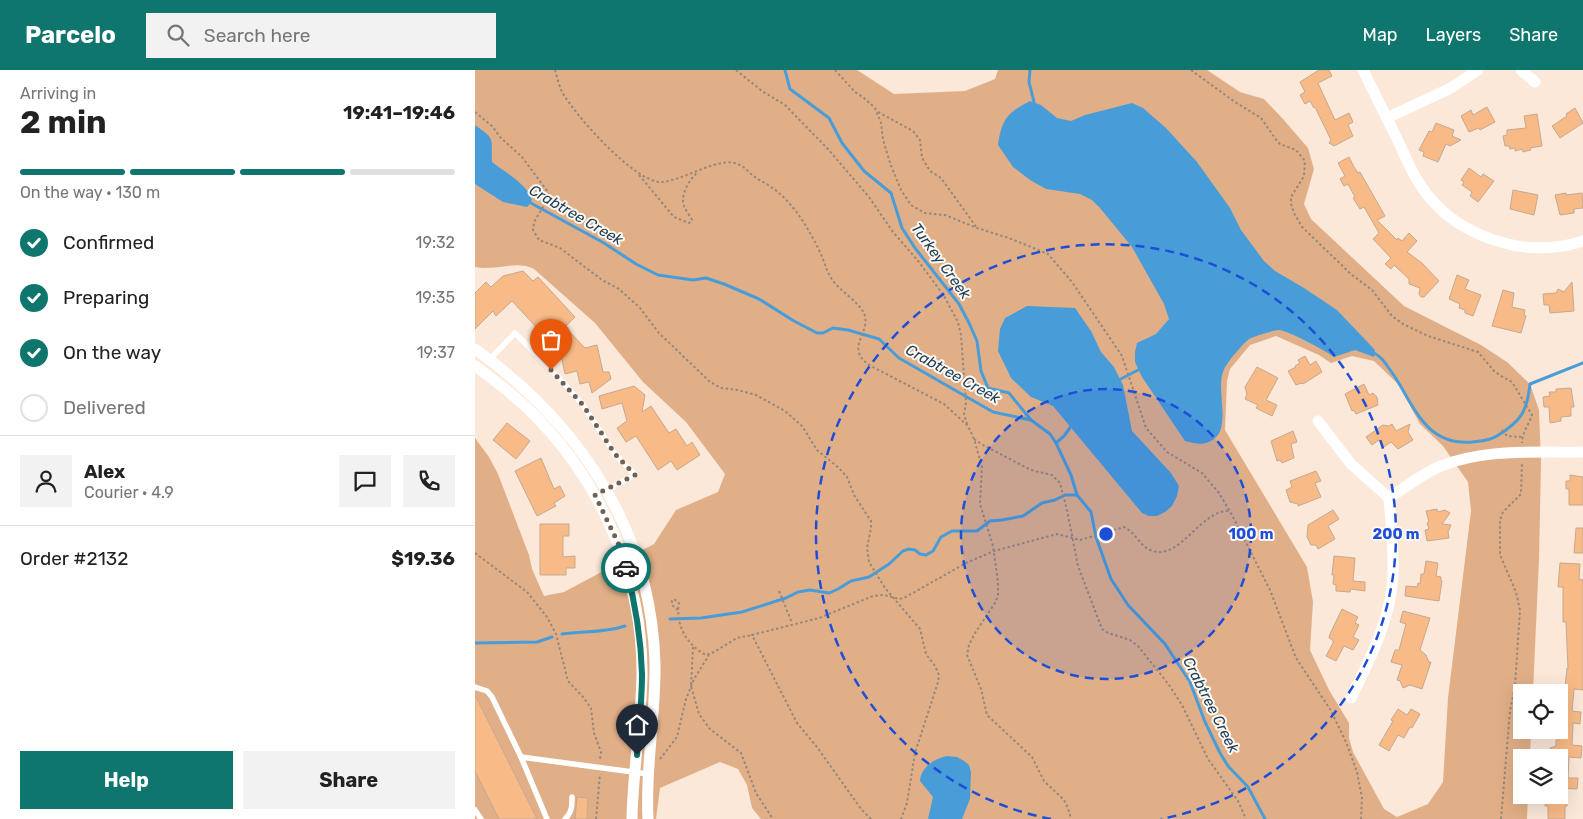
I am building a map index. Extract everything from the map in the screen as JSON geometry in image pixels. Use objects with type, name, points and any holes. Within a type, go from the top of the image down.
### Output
[{"type":"street","points":[[1363,70],[1417,181],[1423,191],[1444,213],[1461,225],[1490,240],[1514,246],[1549,247],[1583,241]]},
{"type":"street","points":[[1387,118],[1451,88],[1477,70]]},
{"type":"street","points":[[1521,70],[1535,82]]},
{"type":"street","points":[[475,349],[513,378],[547,410],[587,458],[607,489],[637,559],[651,617],[655,664],[648,774],[648,819]]},
{"type":"street","points":[[478,368],[506,389],[541,421],[564,449],[595,495],[619,545],[637,618],[642,675],[633,819]]},
{"type":"street","points":[[1319,421],[1351,464],[1389,498],[1393,576],[1389,601],[1382,628],[1351,698]]},
{"type":"street","points":[[1389,498],[1439,466],[1463,458],[1483,454],[1583,452]]},
{"type":"lane","points":[[478,368],[489,360],[515,333],[563,382],[583,405],[615,454],[635,475],[595,495]]},
{"type":"lane","points":[[475,688],[487,691],[492,697],[547,819]]},
{"type":"lane","points":[[521,758],[648,774]]},
{"type":"lane","points":[[565,819],[569,816],[572,807],[572,797]]},
{"type":"lane","points":[[475,810],[481,819]]},
{"type":"path","points":[[555,70],[562,90],[573,108],[605,143],[637,173],[674,217],[689,223],[692,220],[683,204],[683,197],[689,182],[699,171]]},
{"type":"path","points":[[736,70],[762,91],[785,105],[827,148],[869,197],[893,232],[932,278],[958,322],[965,379],[966,403],[964,414],[982,467],[980,504],[994,551],[998,582],[998,596],[991,612],[975,633],[969,645],[969,660],[981,689],[987,715],[1032,757],[1044,781],[1064,800],[1069,808],[1071,819]]},
{"type":"path","points":[[835,70],[877,112],[913,131],[920,140],[921,158],[930,171],[941,178],[977,228]]},
{"type":"path","points":[[1191,70],[1235,102],[1261,118],[1277,141],[1296,150],[1305,162],[1304,176],[1291,198],[1291,204],[1301,227],[1352,275],[1371,290],[1392,316],[1403,324],[1428,336],[1478,352],[1494,371],[1513,382],[1532,414],[1522,437],[1521,494],[1503,512],[1500,520],[1500,555],[1516,592],[1520,610],[1515,686],[1509,711],[1501,819]]},
{"type":"path","points":[[475,112],[522,157],[548,192],[549,197],[536,219],[533,230],[539,240],[560,248],[602,280],[619,289],[640,308],[659,333],[709,382],[721,388],[756,395],[785,411],[802,426],[817,450],[847,477],[854,495],[871,521],[867,548],[869,562],[893,598],[920,629],[926,654],[939,674],[915,753],[907,803],[901,819]]},
{"type":"path","points":[[877,112],[890,163],[901,190],[911,205],[925,213],[945,215],[1048,254],[1072,282],[1121,356],[1146,428],[1167,452],[1202,473],[1219,493],[1255,559],[1297,658],[1330,709],[1345,742],[1357,772],[1363,798],[1361,819]]},
{"type":"path","points":[[637,173],[651,180],[661,182],[677,180],[729,162],[740,164],[755,178],[771,187],[796,210],[819,249],[827,271],[834,282],[863,312],[865,324],[858,347],[859,355],[864,361],[944,404],[968,426]]},
{"type":"path","points":[[1502,430],[1507,436],[1522,437]]},
{"type":"path","points":[[974,439],[1031,470],[1057,478],[1067,510],[1079,566],[1102,629],[1108,633],[1130,640],[1138,646],[1169,685],[1183,705],[1208,759],[1238,801],[1246,819]]},
{"type":"path","points":[[657,762],[677,737],[691,686],[709,655],[737,638],[819,618],[873,596],[884,595],[893,598],[904,598],[972,560],[994,551],[1057,534],[1081,540],[1124,527],[1129,529],[1148,549],[1157,552],[1167,551],[1177,546],[1211,517],[1223,511],[1230,511]]},
{"type":"path","points":[[475,553],[527,592],[547,617],[559,642],[566,677],[591,708],[594,733],[601,752],[596,819]]},
{"type":"path","points":[[779,591],[792,624]]},
{"type":"path","points":[[678,611],[681,628],[687,639],[693,647],[709,655]]},
{"type":"path","points":[[752,635],[797,723],[871,819]]},
{"type":"path","points":[[693,647],[691,686],[699,714],[710,729],[741,753],[756,793],[773,819]]},
{"type":"shaded area","points":[[475,70],[857,70],[894,94],[965,91],[995,79],[998,70],[1207,70],[1240,92],[1264,99],[1308,148],[1314,169],[1304,204],[1311,219],[1404,306],[1481,345],[1507,362],[1530,384],[1539,410],[1541,462],[1533,684],[1513,684],[1513,739],[1531,739],[1530,749],[1513,749],[1513,804],[1528,804],[1527,819],[761,819],[752,808],[747,785],[738,769],[720,762],[660,788],[656,819],[475,819],[475,438],[489,457],[498,474],[529,555],[532,569],[544,596],[564,592],[654,544],[676,510],[718,492],[725,474],[686,422],[643,382],[595,323],[534,269],[520,265],[475,267]],"holes":[[[1276,336],[1319,355],[1331,363],[1352,356],[1374,361],[1399,385],[1420,424],[1443,446],[1468,482],[1471,511],[1448,698],[1443,782],[1428,804],[1397,817],[1384,809],[1353,752],[1349,738],[1349,723],[1329,690],[1310,650],[1313,602],[1307,567],[1225,430],[1227,381],[1230,369],[1250,345]]]},
{"type":"water","points":[[1030,101],[1041,105],[1057,118],[1071,121],[1085,115],[1132,103],[1143,108],[1166,128],[1197,162],[1230,208],[1241,230],[1264,261],[1275,271],[1337,310],[1375,350],[1374,357],[1355,350],[1334,357],[1298,337],[1279,330],[1249,339],[1234,355],[1223,372],[1221,379],[1222,426],[1219,433],[1214,439],[1204,444],[1185,441],[1142,377],[1135,362],[1137,343],[1156,334],[1169,319],[1164,304],[1132,247],[1092,200],[1080,194],[1046,189],[1030,180],[1013,167],[998,145],[1001,129],[1007,118],[1016,109]]},
{"type":"water","points":[[475,125],[491,140],[492,162],[519,182],[528,192],[532,200],[527,207],[503,202],[475,184]]},
{"type":"water","points":[[1027,306],[1075,308],[1091,331],[1101,352],[1114,367],[1123,385],[1132,431],[1171,473],[1179,486],[1172,506],[1165,512],[1157,516],[1149,516],[1142,513],[1053,406],[1031,397],[1011,378],[998,351],[1000,329],[1005,318]]},
{"type":"water","points":[[947,756],[957,757],[969,765],[971,772],[970,799],[962,819],[928,819],[933,797],[920,781],[921,776],[929,764]]},
{"type":"building","points":[[1319,70],[1329,70],[1332,76],[1318,83],[1335,120],[1349,113],[1353,122],[1348,125],[1353,136],[1334,146],[1329,143],[1331,140],[1315,107],[1310,101],[1305,104],[1300,95],[1305,92],[1300,82]]},
{"type":"building","points":[[1487,107],[1495,122],[1480,130],[1479,128],[1469,132],[1461,116],[1471,110],[1473,115]]},
{"type":"building","points":[[1575,108],[1583,123],[1560,138],[1552,126]]},
{"type":"building","points":[[1537,114],[1542,146],[1530,148],[1531,150],[1523,152],[1522,149],[1515,151],[1515,148],[1510,149],[1509,146],[1505,146],[1503,136],[1507,135],[1507,130],[1526,128],[1524,116]]},
{"type":"building","points":[[1436,123],[1454,130],[1452,136],[1461,140],[1450,146],[1446,144],[1438,162],[1423,156],[1424,152],[1419,150],[1429,131],[1432,132]]},
{"type":"building","points":[[1349,157],[1358,173],[1360,172],[1385,216],[1377,220],[1397,240],[1398,238],[1402,241],[1409,233],[1417,241],[1407,252],[1422,263],[1439,281],[1424,297],[1421,297],[1419,294],[1420,288],[1409,284],[1409,279],[1394,265],[1391,269],[1385,264],[1391,258],[1373,239],[1379,233],[1364,207],[1360,209],[1353,198],[1355,197],[1348,184],[1344,186],[1340,179],[1345,176],[1338,163]]},
{"type":"building","points":[[1469,168],[1481,177],[1483,174],[1494,181],[1478,202],[1470,196],[1472,192],[1462,185],[1464,182],[1461,180]]},
{"type":"building","points":[[1513,190],[1538,195],[1534,215],[1510,209]]},
{"type":"building","points":[[1566,193],[1566,195],[1582,193],[1583,208],[1574,209],[1574,213],[1560,215],[1555,195]]},
{"type":"building","points":[[523,271],[533,281],[538,277],[575,317],[565,327],[585,348],[597,345],[603,372],[609,372],[611,379],[592,393],[589,382],[580,384],[577,371],[565,374],[561,355],[553,362],[543,352],[548,347],[537,335],[540,331],[512,301],[496,316],[493,311],[475,329],[475,293],[486,282],[491,287],[503,276]]},
{"type":"building","points":[[1457,275],[1469,280],[1465,289],[1481,295],[1473,316],[1459,308],[1460,304],[1449,299]]},
{"type":"building","points":[[1572,282],[1574,311],[1550,313],[1549,305],[1544,305],[1543,294],[1556,293],[1558,289],[1564,292]]},
{"type":"building","points":[[1503,290],[1514,293],[1512,307],[1525,310],[1524,315],[1526,316],[1521,333],[1492,326]]},
{"type":"building","points":[[1305,356],[1310,365],[1316,361],[1322,372],[1303,384],[1296,385],[1288,371],[1296,367],[1300,363],[1298,360]]},
{"type":"building","points":[[1257,367],[1278,378],[1266,400],[1277,405],[1272,416],[1256,408],[1258,405],[1245,399],[1247,394],[1245,387]]},
{"type":"building","points":[[1364,384],[1369,395],[1373,393],[1377,397],[1378,405],[1356,414],[1354,410],[1352,411],[1345,394]]},
{"type":"building","points":[[634,386],[645,395],[642,412],[651,406],[669,433],[676,429],[687,446],[692,442],[700,455],[677,470],[671,461],[658,470],[636,436],[626,442],[617,428],[627,421],[622,403],[602,409],[599,396]]},
{"type":"building","points":[[1571,388],[1574,407],[1571,407],[1571,416],[1561,417],[1561,421],[1550,423],[1549,407],[1544,407],[1543,397],[1550,396],[1549,392],[1556,392],[1556,389]]},
{"type":"building","points":[[507,423],[530,441],[516,459],[493,440]]},
{"type":"building","points":[[1392,424],[1396,431],[1410,424],[1408,432],[1413,440],[1398,449],[1391,442],[1384,447],[1379,440],[1372,445],[1366,437],[1383,425],[1389,426]]},
{"type":"building","points":[[1293,431],[1297,442],[1291,444],[1294,458],[1282,463],[1280,460],[1277,461],[1271,441]]},
{"type":"building","points":[[541,458],[554,489],[560,486],[565,496],[554,503],[556,506],[537,516],[515,471]]},
{"type":"building","points":[[1316,471],[1321,481],[1315,483],[1321,497],[1298,506],[1298,504],[1290,502],[1286,490],[1292,487],[1290,481]]},
{"type":"building","points":[[1570,475],[1583,477],[1583,505],[1569,505],[1569,489],[1566,489],[1566,481],[1570,481]]},
{"type":"building","points":[[1437,509],[1438,512],[1445,510],[1450,513],[1442,524],[1451,525],[1448,532],[1449,538],[1427,541],[1425,530],[1429,529],[1427,523],[1429,522],[1426,511]]},
{"type":"building","points":[[1333,510],[1339,519],[1328,526],[1335,539],[1318,549],[1316,545],[1311,545],[1307,537],[1308,525]]},
{"type":"building","points":[[540,524],[569,524],[569,536],[563,536],[563,557],[575,556],[575,568],[566,568],[566,575],[540,575]]},
{"type":"building","points":[[1576,528],[1583,528],[1583,553],[1574,553]]},
{"type":"building","points":[[1334,556],[1355,558],[1353,581],[1365,582],[1365,591],[1351,589],[1350,592],[1336,591],[1336,585],[1333,584],[1334,575],[1332,575]]},
{"type":"building","points":[[1426,561],[1438,563],[1436,576],[1441,577],[1442,581],[1439,601],[1405,596],[1406,586],[1417,587],[1418,583],[1420,584],[1421,574],[1424,574]]},
{"type":"building","points":[[1560,563],[1580,564],[1579,579],[1583,580],[1583,690],[1574,689],[1572,711],[1581,712],[1580,724],[1573,723],[1572,745],[1582,746],[1581,758],[1569,757],[1568,778],[1568,749],[1550,749],[1556,746],[1556,740],[1568,739],[1568,684],[1565,684],[1568,669],[1566,622],[1563,622],[1563,587],[1558,587]]},
{"type":"building","points":[[1342,609],[1358,617],[1355,623],[1359,625],[1353,637],[1359,640],[1353,650],[1344,646],[1336,661],[1326,656],[1333,643],[1333,640],[1329,638],[1330,634]]},
{"type":"building","points":[[1403,611],[1430,618],[1420,650],[1431,662],[1422,689],[1410,685],[1403,688],[1400,681],[1397,680],[1402,665],[1391,662],[1395,650],[1399,650],[1406,624],[1400,622]]},
{"type":"building","points":[[475,695],[537,819],[499,819],[475,771]]},
{"type":"building","points":[[1398,709],[1407,715],[1411,709],[1420,714],[1404,738],[1398,735],[1389,751],[1379,745]]},
{"type":"building","points":[[1568,778],[1578,778],[1577,789],[1568,788]]},
{"type":"building","points":[[577,797],[588,798],[587,819],[575,819]]},
{"type":"building","points":[[1545,804],[1567,804],[1565,806],[1565,819],[1548,819],[1548,806],[1545,806]]},
{"type":"waterway","name":"Turkey Creek","points":[[785,70],[790,89],[829,118],[842,143],[864,171],[891,193],[902,228],[915,248],[959,304],[969,323],[977,341],[981,371],[988,388],[1009,393],[1031,420]]},
{"type":"waterway","points":[[1030,70],[1029,82],[1035,106]]},
{"type":"waterway","name":"Crabtree Creek","points":[[529,202],[658,275],[693,280],[706,278],[724,284],[759,299],[817,333],[823,333],[833,328],[848,330],[879,339],[899,358],[993,412],[1031,420],[1050,434],[1071,475],[1077,495],[1091,512],[1096,537],[1111,579],[1128,605],[1165,644],[1190,682],[1205,722],[1220,753],[1228,766],[1248,787],[1265,819]]},
{"type":"waterway","points":[[1372,352],[1379,356],[1386,364],[1415,410],[1432,430],[1443,437],[1456,441],[1472,442],[1491,439],[1512,425],[1525,409],[1530,384],[1583,363]]},
{"type":"waterway","points":[[1117,381],[1140,369]]},
{"type":"waterway","points":[[1056,443],[1072,425]]},
{"type":"waterway","points":[[670,619],[701,618],[742,612],[786,598],[798,592],[810,590],[829,593],[851,581],[869,577],[889,564],[903,551],[915,550],[920,554],[926,555],[933,551],[941,537],[952,531],[977,531],[990,521],[1023,516],[1042,503],[1065,495],[1077,495]]},
{"type":"waterway","points":[[562,634],[602,631],[625,626]]},
{"type":"waterway","points":[[475,643],[537,642],[552,637]]},
{"type":"way so far","points":[[551,370],[583,405],[615,454],[635,475],[595,495],[619,545],[626,568]]},
{"type":"route","points":[[626,568],[639,632],[642,675],[637,755]]}]
